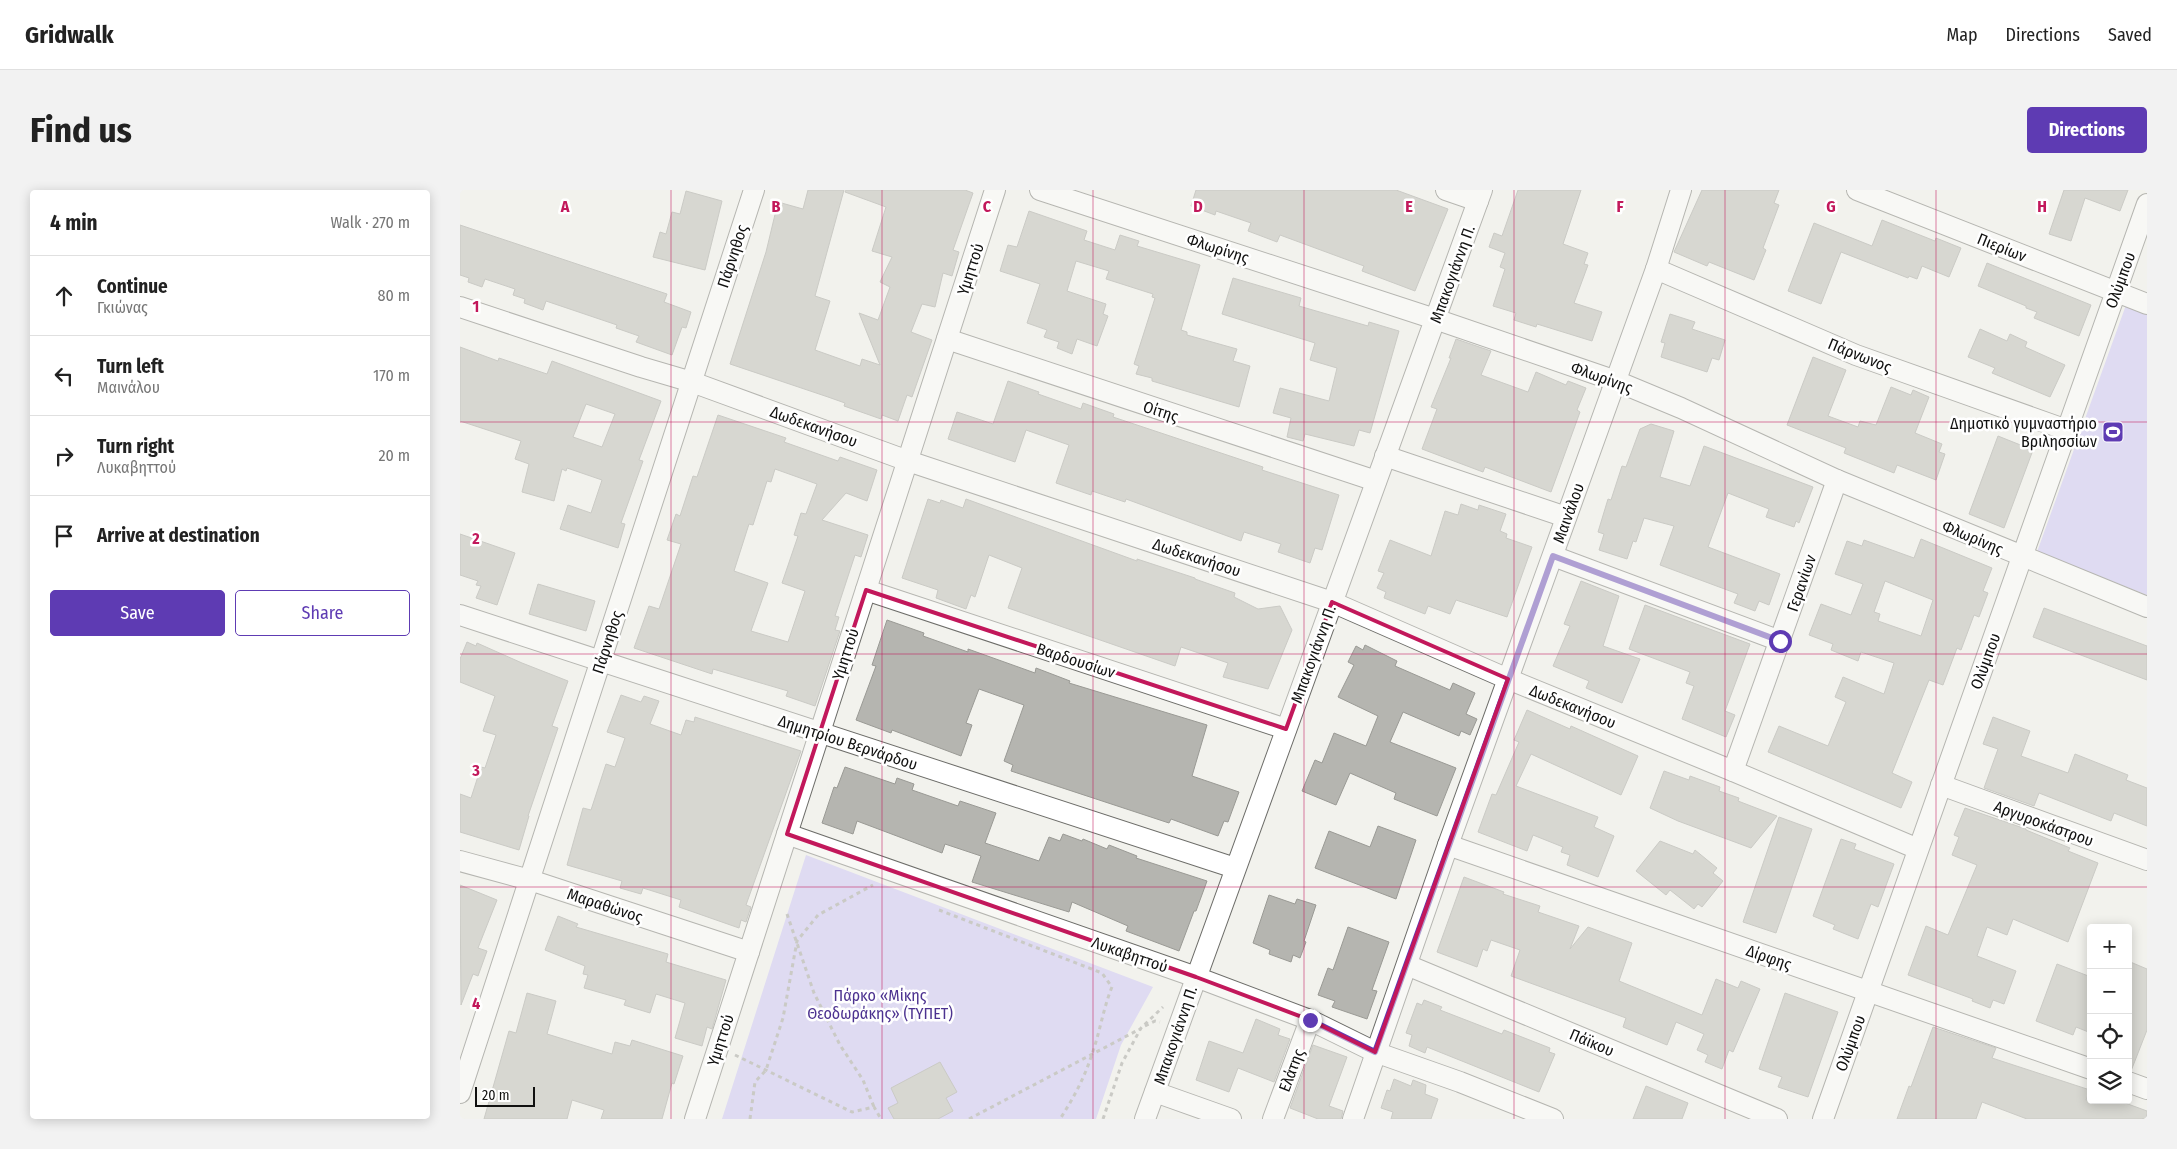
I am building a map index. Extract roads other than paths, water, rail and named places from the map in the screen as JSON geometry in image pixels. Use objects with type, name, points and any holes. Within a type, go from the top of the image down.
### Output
[{"type":"street","name":"Πάρνηθος","points":[[460,1093],[754,190]]},
{"type":"street","name":"Υμηττού","points":[[695,1119],[995,190]]},
{"type":"street","name":"Φλωρίνης","points":[[1040,190],[1435,319],[1616,381],[1681,408],[1837,480],[2147,607]]},
{"type":"street","points":[[1446,190],[1480,196]]},
{"type":"street","name":"Μαινάλου","points":[[1353,1119],[1448,845],[1656,269],[1681,190]]},
{"type":"street","name":"Πιερίων","points":[[1857,190],[2147,304]]},
{"type":"street","name":"Μπακογιάννη Π.","points":[[1145,1119],[1480,196]]},
{"type":"street","name":"Ολύμπου","points":[[1823,1119],[2147,204]]},
{"type":"street","name":"Πάρνωνος","points":[[1656,269],[1856,354],[2067,430]]},
{"type":"street","name":"Δωδεκανήσου","points":[[460,307],[692,382],[908,461],[1332,602],[1508,679],[1734,771],[1918,850]]},
{"type":"street","name":"Οίτης","points":[[947,339],[1376,481]]},
{"type":"street","points":[[1385,456],[1566,517]]},
{"type":"street","name":"Γερανίων","points":[[1734,771],[1837,480]]},
{"type":"street","points":[[1553,556],[1780,641]]},
{"type":"street","name":"Βαρδουσίων","points":[[866,590],[1286,729]]},
{"type":"street","name":"Δημητρίου Βερνάρδου","points":[[460,615],[1235,868]]},
{"type":"street","name":"Αργυροκάστρου","points":[[1941,785],[2147,860]]},
{"type":"street","name":"Λυκαβηττού","points":[[787,834],[1196,977],[1310,1020],[1375,1052],[1460,1082],[1553,1119]]},
{"type":"street","name":"Δίρφης","points":[[1448,845],[2087,1068]]},
{"type":"street","name":"Μαραθώνος","points":[[460,861],[530,880],[749,952]]},
{"type":"street","name":"Πάϊκου","points":[[1407,965],[1777,1119]]},
{"type":"street","name":"Ελάτης","points":[[1272,1119],[1310,1020]]},
{"type":"street","points":[[2132,1083],[2147,1089]]},
{"type":"street","points":[[1155,1092],[1231,1119]]},
{"type":"place","name":"Δημοτικό γυμναστήριο Βριλησσίων","points":[[2113,432]]},
{"type":"park label","name":"Πάρκο «Μίκης Θεοδωράκης» (ΤΥΠΕΤ)","points":[[880,1004]]}]
